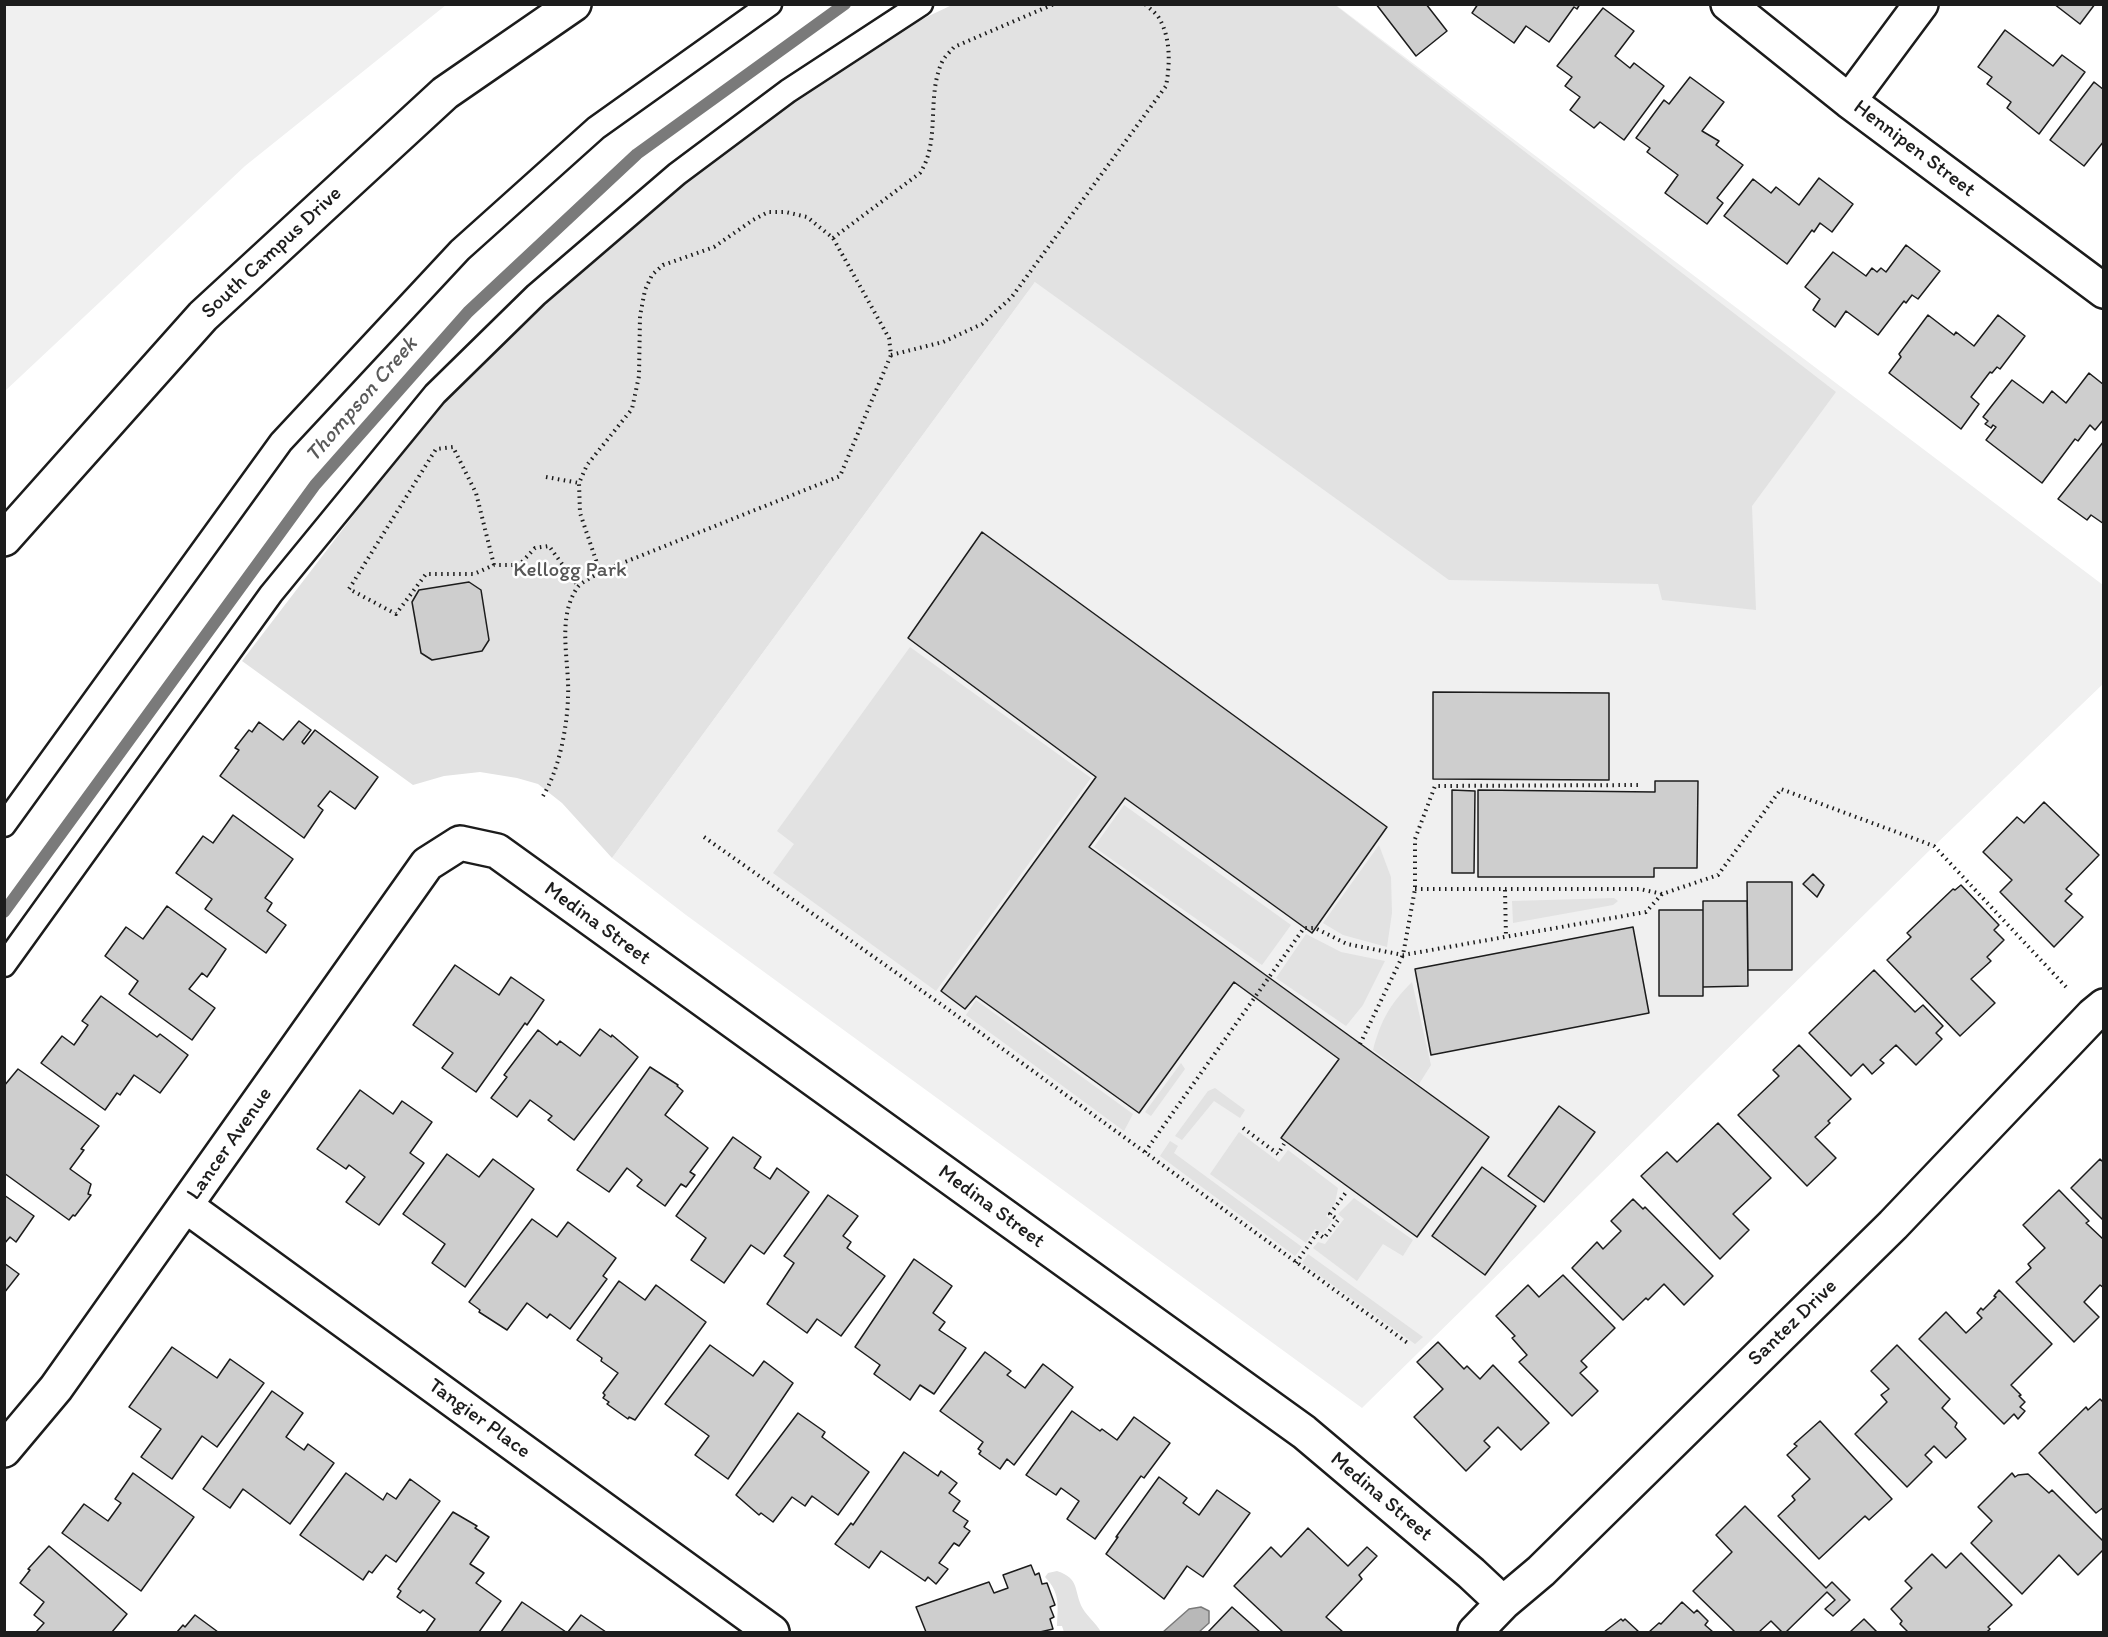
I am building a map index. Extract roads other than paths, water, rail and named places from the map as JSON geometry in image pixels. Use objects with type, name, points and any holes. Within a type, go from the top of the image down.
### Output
[{"type":"street","name":"South Campus Drive","points":[[4,539],[203,316],[445,93],[574,4]]},
{"type":"street","name":"Hennipen Street","points":[[1728,4],[1849,101],[2103,291]]},
{"type":"street","points":[[1849,101],[1921,4]]},
{"type":"street","name":"Lancer Avenue","points":[[4,1450],[56,1388],[427,864],[460,843]]},
{"type":"street","name":"Medina Street","points":[[460,843],[497,851],[1304,1432],[1471,1573],[1503,1603]]},
{"type":"street","name":"Santez Drive","points":[[1475,1632],[1503,1603],[1541,1571],[1893,1225],[2098,1011]]},
{"type":"street","name":"Tangier Place","points":[[186,1206],[772,1632]]},
{"type":"lane","points":[[4,825],[281,442],[460,250],[596,128],[770,4]]},
{"type":"lane","points":[[4,965],[271,594],[435,394],[536,296],[676,174],[788,91],[921,4]]},
{"type":"waterway","name":"Thompson Creek","points":[[4,912],[315,485],[468,312],[637,154],[845,4]]},
{"type":"park label","name":"Kellogg Park","points":[[570,571]]}]
